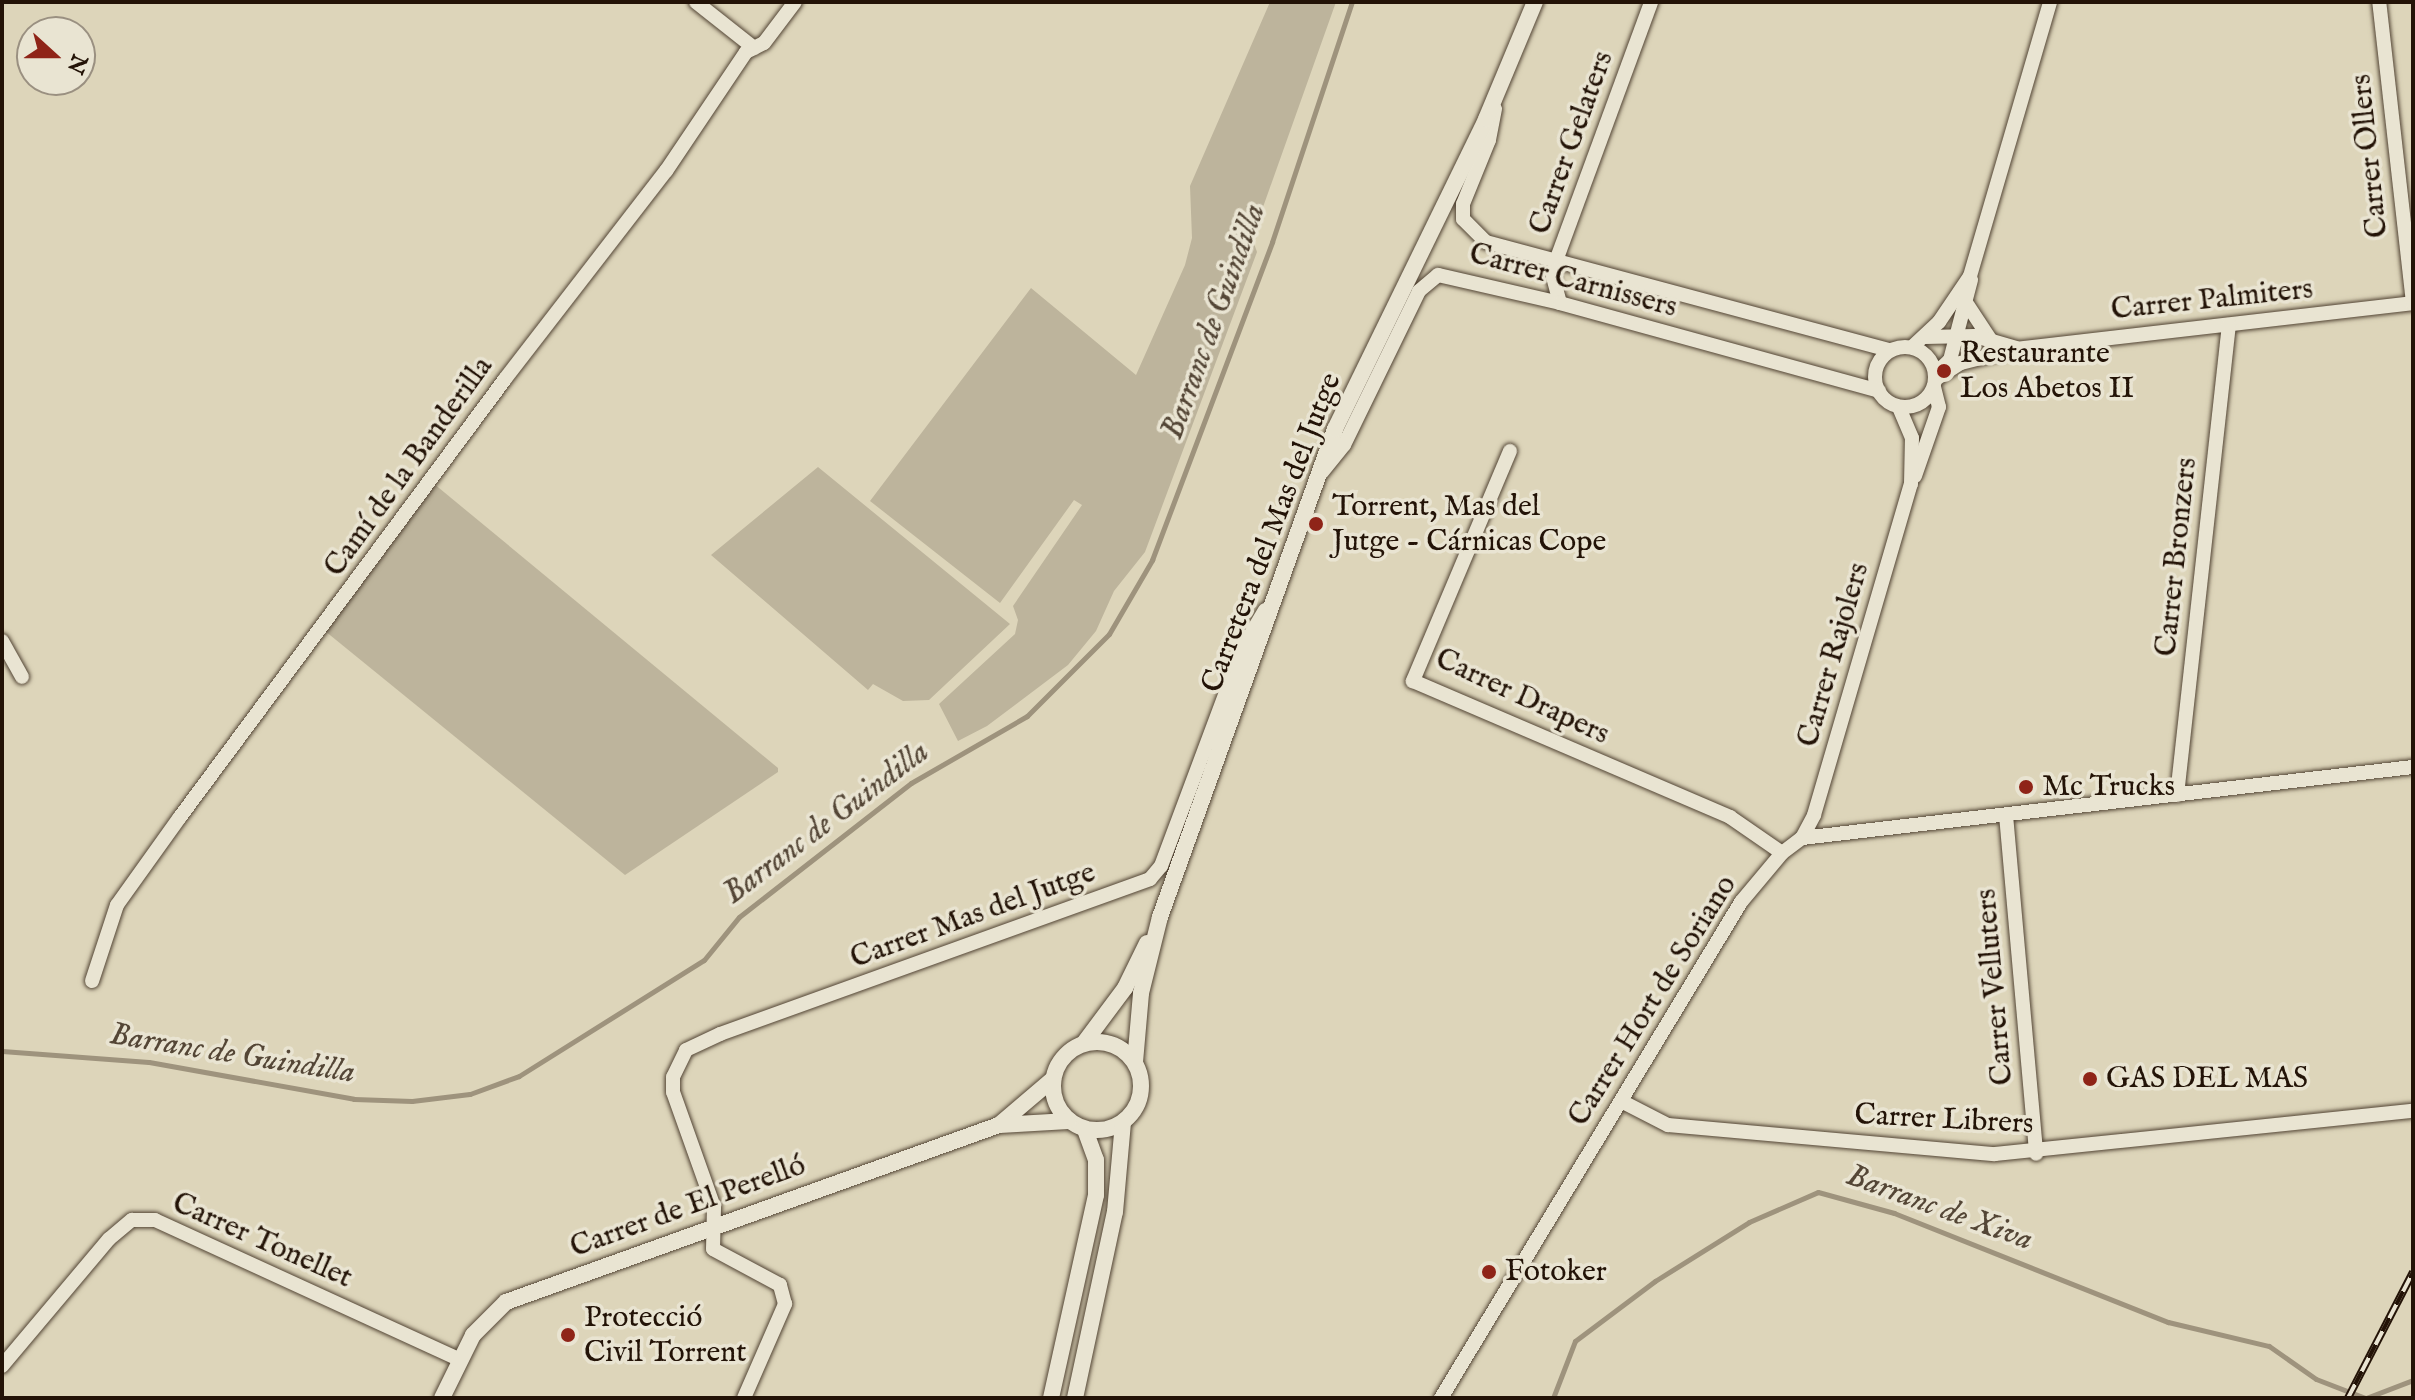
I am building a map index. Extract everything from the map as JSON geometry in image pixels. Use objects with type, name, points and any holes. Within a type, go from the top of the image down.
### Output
[{"type":"street","points":[[696,2],[754,48]]},
{"type":"street","name":"Camí de la Banderilla","points":[[92,981],[105,934],[125,894],[754,48],[795,2]]},
{"type":"street","name":"Carretera del Mas del Jutge","points":[[1135,1062],[1141,993],[1160,917],[1335,429],[1498,93],[1535,2]]},
{"type":"street","name":"Carrer Gelaters","points":[[1560,303],[1553,277],[1557,258],[1651,2]]},
{"type":"street","name":"Carrer Rajolers","points":[[1802,838],[1814,815],[1911,484],[1939,407],[1935,380],[1950,360],[1958,335],[1967,304],[1970,276],[2050,2]]},
{"type":"street","name":"Carrer Ollers","points":[[2379,2],[2413,303]]},
{"type":"street","name":"Carrer Carnissers","points":[[1498,93],[1489,140],[1469,183],[1463,219],[1486,242],[1557,258],[1890,350],[1918,342]]},
{"type":"street","name":"Carrer Carnissers","points":[[1317,478],[1344,445],[1428,281],[1447,274],[1879,391],[1899,407]]},
{"type":"street","name":"Carrer Rajolers","points":[[1918,342],[1970,276]]},
{"type":"street","name":"Carrer Palmiters","points":[[1935,380],[1961,363],[2016,349],[2413,303]]},
{"type":"street","points":[[1967,304],[1990,339]]},
{"type":"street","name":"Carrer Bronzers","points":[[2177,795],[2229,325]]},
{"type":"street","name":"Carrer Palmiters","points":[[1918,342],[1958,335],[1990,339],[2016,349]]},
{"type":"street","points":[[1899,407],[1916,405],[1935,380],[1928,356],[1918,342]]},
{"type":"street","points":[[1879,391],[1876,368],[1890,350]]},
{"type":"street","name":"Carrer Rajolers","points":[[1899,407],[1912,438],[1911,484]]},
{"type":"street","name":"Carrer Drapers","points":[[1510,451],[1413,681],[1730,817],[1782,853]]},
{"type":"street","name":"Carrer Mas del Jutge","points":[[713,1228],[714,1207],[673,1092],[673,1077],[686,1050],[720,1034],[1150,879],[1161,866],[1243,647],[1281,583]]},
{"type":"street","points":[[2,641],[22,677]]},
{"type":"street","points":[[1802,838],[2413,767]]},
{"type":"street","name":"Carrer Velluters","points":[[2006,815],[2036,1154]]},
{"type":"street","name":"Carrer Hort de Soriano","points":[[1441,1398],[1733,913],[1782,853],[1802,838]]},
{"type":"street","name":"Carretera del Mas del Jutge","points":[[1084,1043],[1125,988],[1160,917]]},
{"type":"street","points":[[1069,1121],[1053,1095],[1053,1079],[1058,1063],[1084,1043],[1113,1044],[1135,1062],[1141,1095],[1123,1122],[1115,1212],[1075,1398]]},
{"type":"street","points":[[999,1125],[1053,1079]]},
{"type":"street","name":"Carrer Librers","points":[[1621,1101],[1668,1125],[2036,1154],[2413,1111]]},
{"type":"street","points":[[999,1125],[1069,1121],[1085,1129],[1099,1131],[1123,1122]]},
{"type":"street","name":"Carrer de El Perelló","points":[[442,1398],[473,1335],[506,1302],[999,1125]]},
{"type":"street","points":[[1051,1398],[1096,1195],[1096,1160],[1085,1129]]},
{"type":"street","name":"Carrer Tonellet","points":[[2,1366],[109,1239],[132,1220],[155,1220],[459,1359]]},
{"type":"street","points":[[713,1228],[713,1249],[780,1285],[785,1304],[744,1398]]},
{"type":"shaded area","points":[[1270,2],[1336,2],[1252,238],[1257,252],[1145,552],[1114,591],[1096,631],[1068,665],[987,726],[958,741],[939,704],[1015,634],[1018,620],[1013,606],[1082,505],[1074,500],[1000,603],[870,501],[1031,288],[1136,375],[1185,265],[1192,238],[1190,186]]},
{"type":"shaded area","points":[[818,467],[1010,624],[929,700],[903,701],[873,684],[868,690],[711,555]]},
{"type":"shaded area","points":[[433,483],[778,768],[778,772],[625,875],[325,631]]},
{"type":"waterway","name":"Barranc de Guindilla","points":[[2,1051],[149,1062],[354,1099],[412,1101],[470,1094],[519,1076],[704,960],[739,917],[911,783],[1027,716],[1109,634],[1152,560],[1272,242],[1352,2]]},
{"type":"waterway","name":"Barranc de Xiva","points":[[1553,1398],[1575,1341],[1655,1281],[1749,1222],[1818,1192],[1894,1213],[2168,1322],[2269,1346],[2316,1379],[2365,1398]]},
{"type":"waterway","name":"Barranc de Xiva","points":[[2366,1398],[2413,1380]]},
{"type":"railway","points":[[2348,1398],[2413,1272]]},
{"type":"place","name":"Restaurante Los Abetos II","points":[[1944,371]]},
{"type":"place","name":"Torrent, Mas del Jutge - Cárnicas Cope","points":[[1316,524]]},
{"type":"place","name":"Mc Trucks","points":[[2026,787]]},
{"type":"place","name":"GAS DEL MAS","points":[[2090,1079]]},
{"type":"place","name":"Fotoker","points":[[1489,1272]]},
{"type":"place","name":"Protecció Civil Torrent","points":[[568,1335]]}]
